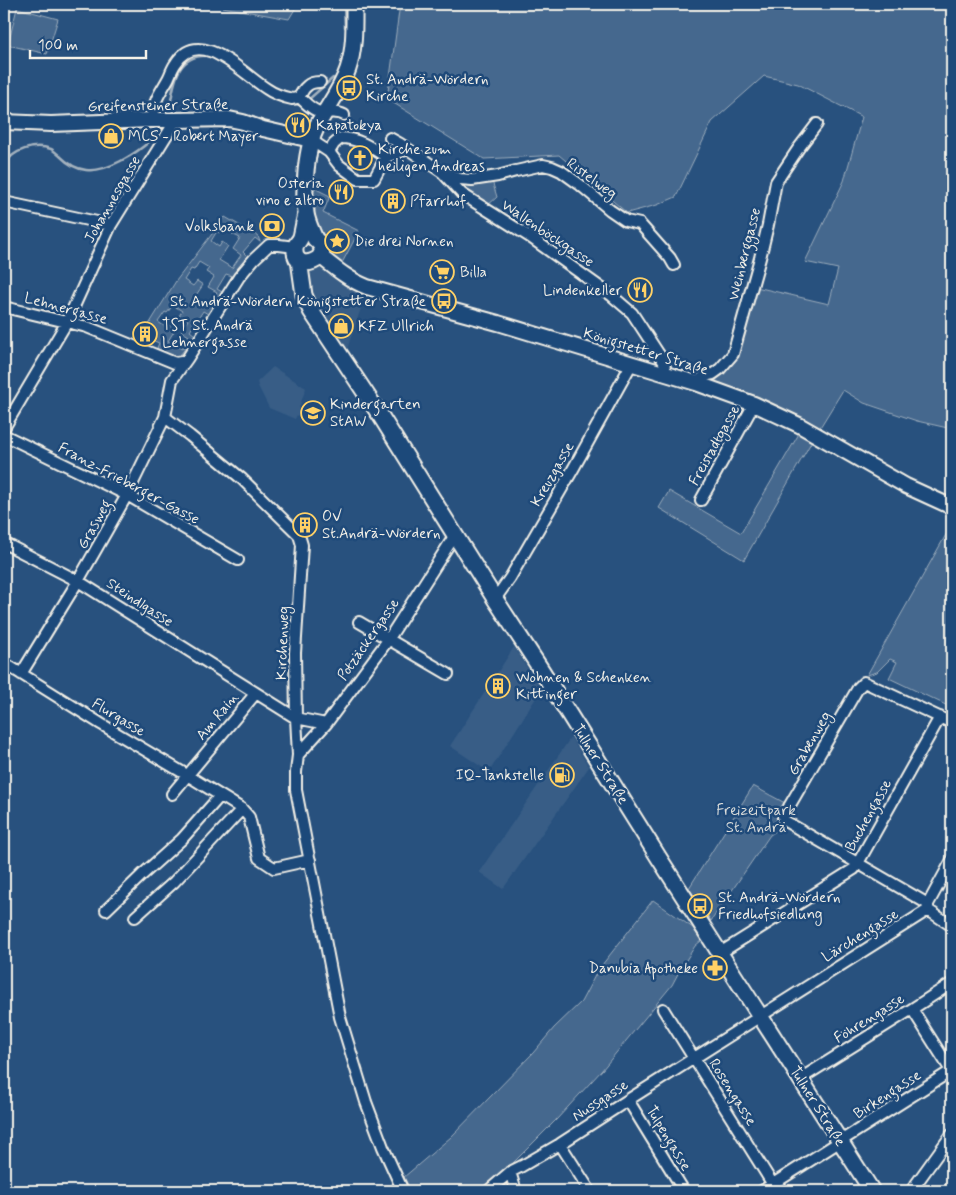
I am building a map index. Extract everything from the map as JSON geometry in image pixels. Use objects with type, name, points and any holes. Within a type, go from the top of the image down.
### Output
[{"type":"main road","name":"Tullner Straße","points":[[354,4],[353,40],[349,68],[341,85],[309,104],[316,127],[311,140],[305,174],[307,251],[303,284],[304,295],[311,311],[380,415],[872,1191]]},
{"type":"main road","name":"Greifensteiner Straße","points":[[4,122],[51,124],[151,120],[229,120],[311,140]]},
{"type":"main road","name":"Königstetter Straße","points":[[307,251],[342,274],[367,287],[498,323],[632,363],[754,404],[799,425],[906,486],[952,507]]},
{"type":"street","points":[[151,120],[157,100],[176,63],[188,51],[196,49],[216,53],[267,90],[277,95],[340,112],[344,115]]},
{"type":"street","points":[[309,104],[307,86],[320,82]]},
{"type":"street","name":"Johannesgasse","points":[[4,428],[67,322],[111,225],[172,120]]},
{"type":"street","name":"Weinberggasse","points":[[696,383],[704,376],[720,369],[733,354],[760,258],[776,182],[817,124]]},
{"type":"street","points":[[329,152],[341,138],[348,138],[362,142],[386,156]]},
{"type":"street","name":"Wallenböckgasse","points":[[390,138],[442,172],[462,194],[612,295],[632,313],[664,362],[666,374]]},
{"type":"street","points":[[311,140],[329,152],[339,165],[358,179],[374,179],[386,156],[408,149]]},
{"type":"street","name":"Ristelweg","points":[[442,172],[460,179],[472,180],[543,165],[552,167],[579,184],[626,221],[640,224],[670,258],[674,266]]},
{"type":"street","points":[[4,202],[111,225]]},
{"type":"street","points":[[187,359],[239,277],[269,245],[279,245],[307,251]]},
{"type":"street","name":"Lehnergasse","points":[[4,307],[87,327],[174,363],[187,359]]},
{"type":"street","points":[[160,357],[172,380]]},
{"type":"street","name":"Grasweg","points":[[21,674],[78,581],[127,495],[165,417],[172,380],[187,359]]},
{"type":"street","name":"Kreuzgasse","points":[[496,598],[510,578],[563,487],[632,363]]},
{"type":"street","name":"Freistadtgasse","points":[[701,500],[754,404]]},
{"type":"street","name":"Kirchenweg","points":[[165,417],[242,479],[299,535],[302,544],[295,653],[298,755],[296,790],[340,1017],[366,1102],[383,1147],[403,1191]]},
{"type":"street","name":"Franz-Frieberger-Gasse","points":[[4,435],[127,495],[238,560]]},
{"type":"street","name":"Potzäckergasse","points":[[298,755],[326,724],[388,640],[455,535]]},
{"type":"street","name":"Steindlgasse","points":[[4,543],[78,581],[256,693]]},
{"type":"street","points":[[359,622],[448,674]]},
{"type":"street","name":"Flurgasse","points":[[4,663],[242,809]]},
{"type":"street","name":"Grabenweg","points":[[858,863],[785,821],[783,817],[788,808],[858,688],[864,682],[940,717]]},
{"type":"street","name":"Am Rain","points":[[172,794],[256,693],[296,718]]},
{"type":"street","points":[[940,717],[952,723]]},
{"type":"street","name":"Buchengasse","points":[[720,953],[854,869],[940,717]]},
{"type":"street","points":[[296,718],[326,724]]},
{"type":"street","points":[[106,910],[142,874],[182,839],[220,796]]},
{"type":"street","points":[[135,917],[174,882],[242,809],[249,817],[259,858],[274,868],[310,860]]},
{"type":"street","name":"Lärchengasse","points":[[729,1036],[928,907],[952,860]]},
{"type":"street","points":[[858,863],[928,907],[952,926]]},
{"type":"street","name":"Föhrengasse","points":[[800,1079],[952,982]]},
{"type":"street","name":"Rosengasse","points":[[663,1009],[775,1188]]},
{"type":"street","points":[[912,1009],[951,1072]]},
{"type":"street","name":"Nussgasse","points":[[488,1191],[510,1172],[560,1144],[729,1036]]},
{"type":"street","name":"Birkengasse","points":[[762,1191],[775,1188],[840,1142],[951,1072]]},
{"type":"street","name":"Tulpengasse","points":[[628,1100],[684,1191]]},
{"type":"street","points":[[911,1191],[952,1134]]},
{"type":"street","points":[[560,1144],[590,1191]]},
{"type":"street","points":[[510,1172],[516,1191]]},
{"type":"shaded area","points":[[317,266],[326,267],[367,291],[346,352],[312,300],[309,287],[311,273]]},
{"type":"shaded area","points":[[273,367],[306,388],[299,408],[304,410],[302,418],[297,415],[295,419],[269,408],[257,382]]},
{"type":"shaded area","points":[[306,514],[313,522],[312,536],[307,535],[296,524]]},
{"type":"shaded area","points":[[514,647],[541,690],[489,772],[450,746]]},
{"type":"shaded area","points":[[571,737],[589,767],[503,889],[479,872]]},
{"type":"green space","points":[[206,4],[298,4],[289,19]]},
{"type":"green space","points":[[400,4],[952,4],[952,429],[917,421],[864,403],[843,390],[819,429],[714,383],[735,356],[756,287],[829,304],[838,269],[805,262],[844,181],[862,117],[798,84],[764,76],[712,122],[676,197],[657,205],[627,213],[559,155],[484,159],[387,99]]},
{"type":"green space","points":[[17,8],[58,19],[47,54],[8,45]]},
{"type":"green space","points":[[450,177],[492,181],[497,197],[487,206],[465,191]]},
{"type":"green space","points":[[312,187],[330,196],[323,213],[359,231],[342,263],[334,261],[326,244],[319,235],[313,217],[315,210]]},
{"type":"green space","points":[[225,217],[258,236],[260,242],[255,238],[243,252],[248,257],[232,276],[226,274],[217,289],[222,292],[208,314],[203,311],[190,331],[195,335],[181,354],[171,356],[157,348],[159,343],[145,337],[147,333],[145,331],[176,281]],"holes":[[[225,224],[234,229],[232,234],[240,238],[233,249],[241,255],[232,268],[219,260],[228,246],[222,242],[219,247],[211,241],[217,231],[219,233]],[[199,262],[209,268],[206,272],[214,277],[208,287],[217,292],[208,307],[194,298],[203,285],[197,281],[193,286],[184,280],[191,269],[194,270]],[[173,305],[182,311],[179,316],[188,320],[181,331],[189,336],[182,349],[168,341],[176,328],[171,324],[167,328],[158,322],[165,312],[167,313]]]},
{"type":"green space","points":[[800,432],[813,439],[744,560],[659,508],[669,491],[741,533]]},
{"type":"green space","points":[[952,524],[952,708],[889,678],[897,662],[890,659],[877,672],[867,675]]},
{"type":"green space","name":"Freizeitpark St. Andrä","points":[[753,786],[785,803],[777,819],[783,826],[770,835],[711,921],[689,888]]},
{"type":"green space","points":[[653,900],[693,928],[701,941],[695,946],[672,985],[602,1070],[557,1119],[485,1191],[411,1191],[404,1177],[451,1137],[581,1002],[598,970]]},
{"type":"waterway","points":[[344,4],[345,27]]},
{"type":"waterway","points":[[167,115],[175,81],[183,65],[190,59],[199,56],[211,56]]},
{"type":"waterway","points":[[308,100],[333,78]]},
{"type":"waterway","points":[[290,103],[301,105]]},
{"type":"waterway","points":[[4,165],[13,155],[24,149],[44,147],[52,150],[79,168],[86,170],[103,168],[121,161],[138,151],[151,140],[162,125]]},
{"type":"place","name":"St. Andrä-Wördern Kirche","points":[[349,88]]},
{"type":"place","name":"Kapatokya","points":[[298,125]]},
{"type":"place","name":"MCS - Robert Mayer","points":[[111,136]]},
{"type":"place","name":"Kirche zum heiligen Andreas","points":[[360,158]]},
{"type":"place","name":"Osteria vino e altro","points":[[341,192]]},
{"type":"place","name":"Pfarrhof","points":[[393,201]]},
{"type":"place","name":"Volksbank","points":[[272,226]]},
{"type":"place","name":"Die drei Nornen","points":[[337,241]]},
{"type":"place","name":"Billa","points":[[442,272]]},
{"type":"place","name":"Lindenkeller","points":[[640,290]]},
{"type":"place","name":"St. Andrä-Wördern Königstetter Straße","points":[[444,301]]},
{"type":"place","name":"KFZ Ullrich","points":[[341,326]]},
{"type":"place","name":"TST St. Andrä Lehnergasse","points":[[145,334]]},
{"type":"place","name":"Kindergarten StAW","points":[[313,413]]},
{"type":"place","name":"OV St.Andrä-Wördern","points":[[305,525]]},
{"type":"place","name":"Wohnen & Schenken Kittinger","points":[[498,686]]},
{"type":"place","name":"IQ-Tankstelle","points":[[562,775]]},
{"type":"place","name":"St. Andrä-Wördern Friedhofsiedlung","points":[[700,906]]},
{"type":"place","name":"Danubia Apotheke","points":[[715,968]]}]
